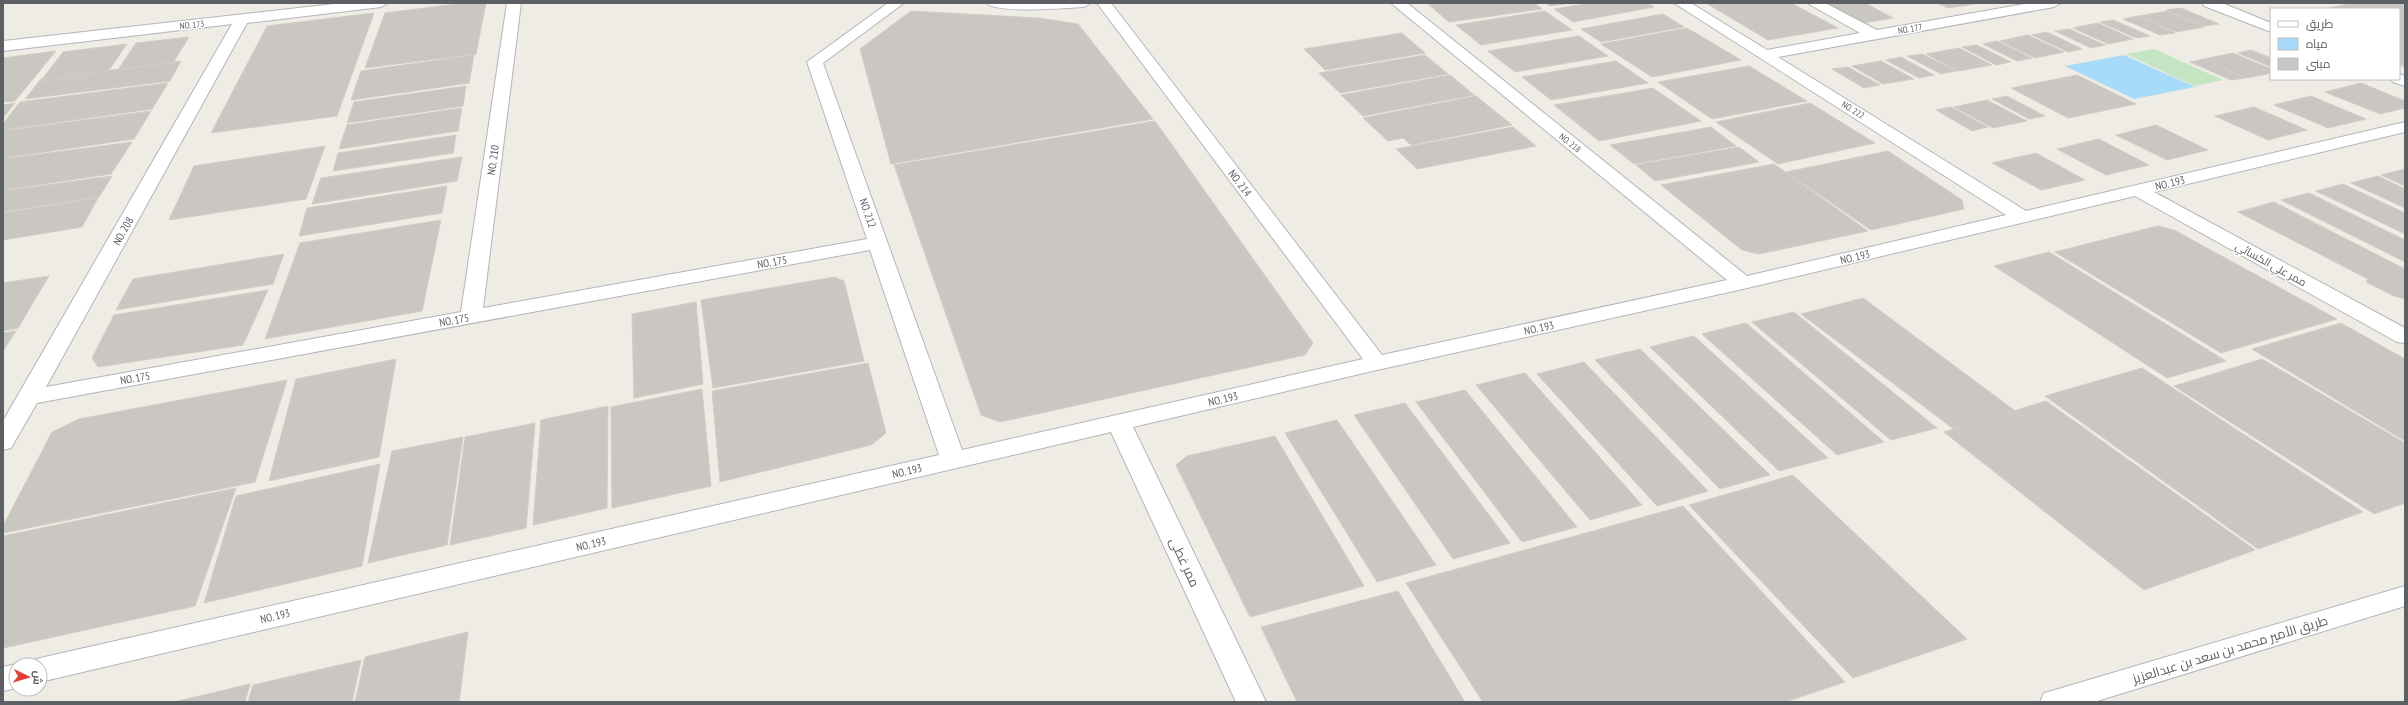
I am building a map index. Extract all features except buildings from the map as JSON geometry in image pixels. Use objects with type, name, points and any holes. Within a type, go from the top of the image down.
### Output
[{"type":"street","name":"NO. 173","points":[[3,46],[380,3]]},
{"type":"street","name":"NO. 210","points":[[471,317],[514,3]]},
{"type":"street","name":"NO. 212","points":[[897,3],[815,62],[953,460]]},
{"type":"street","points":[[994,3],[1019,5],[1084,3]]},
{"type":"street","name":"NO. 214","points":[[1104,3],[1378,363]]},
{"type":"street","name":"NO. 218","points":[[1398,3],[1743,283]]},
{"type":"street","name":"NO. 222","points":[[1681,3],[2024,218]]},
{"type":"street","points":[[1814,3],[1874,35]]},
{"type":"street","name":"NO. 177","points":[[1766,55],[2054,3]]},
{"type":"street","points":[[2209,3],[2270,28]]},
{"type":"street","name":"NO. 208","points":[[3,442],[242,19]]},
{"type":"street","name":"NO. 193","points":[[48,668],[1378,363],[1743,283],[2405,127]]},
{"type":"street","name":"ممر علي الكسائي","points":[[2137,190],[2405,337]]},
{"type":"street","name":"NO. 175","points":[[29,397],[878,243]]},
{"type":"street","name":"ممر غطى","points":[[1119,423],[1252,702]]},
{"type":"street","name":"طريق الأمير محمد بن سعد بن عبدالعزيز","points":[[2055,702],[2405,596]]},
{"type":"green space","points":[[2154,49],[2223,80],[2194,86],[2126,54]]},
{"type":"water","points":[[2124,55],[2195,87],[2134,99],[2065,66]]}]
